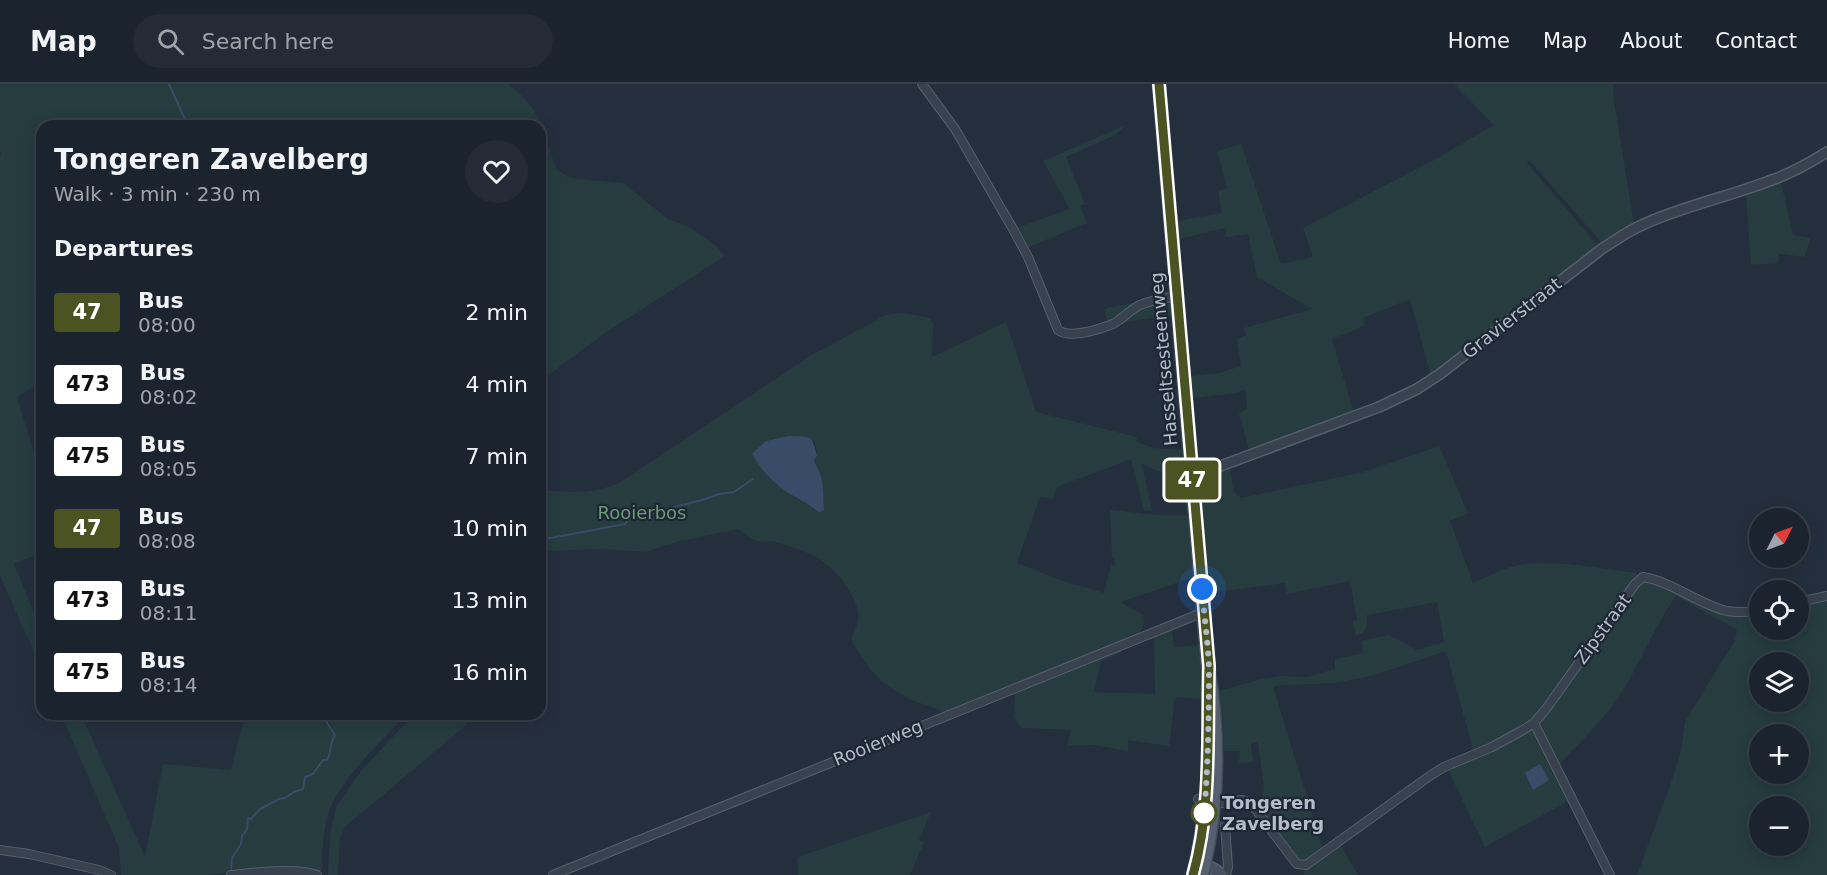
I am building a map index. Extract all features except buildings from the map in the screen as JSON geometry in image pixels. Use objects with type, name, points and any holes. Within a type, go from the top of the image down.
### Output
[{"type":"main road","name":"Hasseltsesteenweg","points":[[1159,84],[1216,739],[1217,771],[1206,801],[1199,872]]},
{"type":"main road","points":[[1199,872],[1224,875]]},
{"type":"street","points":[[922,84],[955,129],[1013,229],[1028,257],[1059,330],[1064,334],[1070,334],[1098,328],[1114,323],[1138,306],[1177,296]]},
{"type":"street","name":"Gravierstraat","points":[[1192,475],[1398,399],[1440,374],[1594,255],[1624,235],[1644,224],[1676,212],[1768,182],[1792,172],[1827,152]]},
{"type":"street","name":"Zipstraat","points":[[1534,723],[1635,584],[1643,577],[1724,610],[1749,612]]},
{"type":"street","points":[[1809,600],[1827,596]]},
{"type":"street","name":"Rooierweg","points":[[553,875],[1204,612]]},
{"type":"street","points":[[1206,801],[1242,800],[1250,802],[1293,860],[1297,864],[1306,865],[1437,771],[1492,747],[1534,723],[1610,875]]},
{"type":"street","points":[[1224,875],[1228,867],[1225,824]]},
{"type":"street","points":[[0,850],[49,858],[111,875]]},
{"type":"street","points":[[231,875],[308,872],[317,875]]},
{"type":"green space","points":[[0,84],[508,84],[521,95],[539,120],[36,120],[36,286],[33,288],[36,295],[36,386],[17,397],[36,459],[36,555],[14,564],[36,617],[36,657],[0,576],[0,155],[2,154],[0,151]]},
{"type":"green space","points":[[1454,84],[1613,84],[1634,225],[1602,243],[1529,160],[1527,163],[1597,247],[1431,376],[1410,299],[1363,318],[1365,326],[1332,339],[1354,413],[1249,450],[1239,413],[1247,409],[1245,390],[1191,398],[1192,376],[1219,373],[1241,366],[1237,339],[1246,335],[1244,328],[1312,309],[1257,277],[1248,234],[1226,237],[1224,228],[1179,239],[1177,221],[1222,213],[1218,191],[1227,188],[1217,151],[1241,144],[1281,264],[1313,257],[1303,228],[1434,160],[1494,125]]},
{"type":"green space","points":[[1126,125],[1115,135],[1066,157],[1085,204],[1080,206],[1087,223],[1026,248],[1016,228],[1070,209],[1043,161]]},
{"type":"green space","points":[[546,139],[556,169],[570,178],[623,183],[668,219],[687,226],[715,245],[725,256],[605,333],[546,377]]},
{"type":"green space","points":[[1781,182],[1793,235],[1810,238],[1805,257],[1779,254],[1778,263],[1751,265],[1746,194]]},
{"type":"green space","points":[[1150,299],[1108,323],[1104,309]]},
{"type":"green space","points":[[1168,301],[1172,303],[1173,316],[1136,320],[1113,326],[1148,304]]},
{"type":"green space","name":"Rooierbos","points":[[902,313],[931,319],[933,324],[932,357],[1006,322],[1036,412],[1137,437],[1136,442],[1154,448],[1181,450],[1183,472],[1188,471],[1199,606],[1196,607],[1191,578],[1121,602],[1137,611],[1143,618],[1142,629],[1137,637],[944,714],[893,689],[870,668],[851,639],[857,626],[858,610],[850,592],[835,572],[809,554],[773,541],[757,541],[738,529],[680,541],[645,552],[602,549],[546,551],[546,490],[590,491],[619,483],[810,356],[886,315]],"holes":[[[788,436],[815,442],[817,456],[814,464],[819,472],[815,510],[794,498],[753,454],[766,441]],[[1131,459],[1144,510],[1152,511],[1142,464],[1162,473],[1182,472],[1187,515],[1158,515],[1110,510],[1112,558],[1115,558],[1104,593],[1063,581],[1017,563],[1040,497],[1053,499],[1057,487]]]},
{"type":"green space","points":[[1439,446],[1468,513],[1450,521],[1473,583],[1512,567],[1538,563],[1637,573],[1639,577],[1533,720],[1474,753],[1446,651],[1371,676],[1334,683],[1273,686],[1323,850],[1307,861],[1299,861],[1253,800],[1262,797],[1264,787],[1258,742],[1251,744],[1253,762],[1239,763],[1240,751],[1224,751],[1219,691],[1262,679],[1282,676],[1307,677],[1335,669],[1335,659],[1364,653],[1361,641],[1389,635],[1417,650],[1444,642],[1437,602],[1367,615],[1364,632],[1356,636],[1353,621],[1357,620],[1350,581],[1287,594],[1285,583],[1208,593],[1197,483],[1230,469],[1234,492],[1241,498],[1364,472]]},
{"type":"green space","points":[[1649,580],[1736,617],[1749,615],[1749,640],[1809,640],[1809,602],[1827,599],[1827,875],[1637,875],[1671,783],[1681,751],[1685,722],[1735,640],[1737,630],[1676,596],[1660,620],[1618,698],[1559,765],[1538,725],[1640,581]]},
{"type":"green space","points":[[1172,628],[1174,647],[1201,645],[1202,699],[1175,697],[1169,746],[1128,740],[1128,751],[1093,745],[1067,746],[1071,730],[1022,728],[1014,718],[1015,693],[1120,649],[1122,652],[1101,661],[1094,692],[1155,694],[1154,635]]},
{"type":"green space","points":[[64,720],[84,720],[145,857],[163,764],[231,770],[244,720],[401,720],[361,763],[332,805],[327,818],[322,869],[319,873],[243,871],[208,875],[121,875],[119,848]]},
{"type":"green space","points":[[408,720],[472,720],[345,827],[340,837],[338,875],[328,875],[330,834],[336,807],[362,770]]},
{"type":"green space","points":[[1533,726],[1570,800],[1485,847],[1447,768]]},
{"type":"green space","points":[[931,812],[919,840],[924,842],[910,875],[798,875],[798,857]]},
{"type":"green space","points":[[1339,843],[1358,875],[1304,875],[1306,868]]},
{"type":"water","points":[[788,436],[806,437],[812,440],[817,456],[814,460],[823,487],[824,510],[820,512],[774,482],[752,454],[766,441]]},
{"type":"water","points":[[1540,764],[1549,780],[1533,790],[1525,773]]},
{"type":"waterway","points":[[169,84],[185,120]]},
{"type":"waterway","points":[[546,539],[625,524],[629,519],[734,492],[753,479]]},
{"type":"waterway","points":[[231,869],[232,858],[241,844],[242,836],[247,829],[248,818],[251,819],[260,809],[303,789],[305,777],[313,774],[323,760],[327,760],[335,735],[327,720]]},
{"type":"bus line","name":"47","points":[[1159,84],[1209,666],[1209,754],[1199,851],[1193,875]]},
{"type":"place","name":"Tongeren Zavelberg","points":[[1204,813]]},
{"type":"route","points":[[1202,589],[1209,666],[1209,754],[1204,817],[1204,813]]}]
